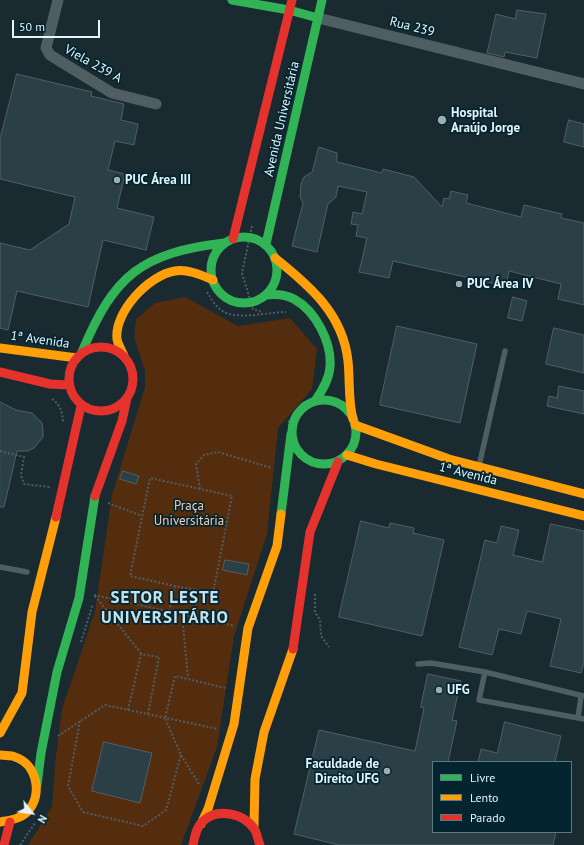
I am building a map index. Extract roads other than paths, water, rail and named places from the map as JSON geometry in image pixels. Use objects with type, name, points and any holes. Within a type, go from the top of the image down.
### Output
[{"type":"main road","name":"Rua 239","points":[[232,0],[289,10],[318,18]]},
{"type":"main road","name":"Avenida Universitária","points":[[228,241],[292,0]]},
{"type":"main road","name":"Avenida Universitária","points":[[266,244],[322,0]]},
{"type":"main road","points":[[127,398],[114,409],[96,411],[81,406],[74,396],[70,385],[69,375],[107,300],[126,277],[159,255],[196,245],[249,237],[266,244],[275,258],[310,286],[339,324],[347,350],[350,378],[350,409],[355,425],[356,436],[353,446],[347,455],[338,462],[328,465],[317,464],[307,461],[296,449],[291,434]]},
{"type":"main road","points":[[228,241],[217,251],[212,260],[211,270],[213,280],[218,290],[225,298],[235,302],[257,301],[266,295],[273,287],[276,278],[277,268],[275,258]]},
{"type":"main road","points":[[0,822],[10,822],[19,819],[27,813],[33,805],[37,795],[41,753],[58,672],[80,598],[94,498],[122,420],[127,398],[131,391],[133,375],[131,367],[124,356],[117,339],[119,325],[126,307],[145,287],[160,275],[176,271],[191,272],[213,280]]},
{"type":"main road","points":[[266,295],[278,294],[293,299],[298,302],[320,326],[329,353],[330,365],[323,389],[315,401]]},
{"type":"main road","points":[[79,355],[99,347],[111,348],[124,356]]},
{"type":"main road","name":"1ª Avenida","points":[[0,348],[79,355]]},
{"type":"main road","points":[[0,372],[50,384],[70,385]]},
{"type":"main road","points":[[193,845],[196,832],[208,809],[234,724],[248,628],[276,546],[292,423],[305,405],[315,401],[326,400],[340,404],[351,415],[355,425]]},
{"type":"main road","points":[[0,733],[22,693],[32,612],[69,464],[81,406]]},
{"type":"main road","name":"1ª Avenida","points":[[355,425],[450,459],[584,494]]},
{"type":"main road","name":"1ª Avenida","points":[[347,455],[376,464],[584,516]]},
{"type":"main road","points":[[254,826],[255,779],[264,732],[292,653],[310,532],[338,462]]},
{"type":"main road","points":[[0,755],[18,758],[28,765],[34,774],[37,785]]},
{"type":"main road","points":[[201,824],[218,813],[228,812],[238,814],[247,819],[254,826],[260,845]]},
{"type":"main road","points":[[4,845],[10,822]]},
{"type":"street","name":"Viela 239 A","points":[[58,0],[46,48],[50,55],[112,93],[156,104]]},
{"type":"street","name":"Rua 239","points":[[318,18],[584,84]]},
{"type":"lane","points":[[479,467],[505,352]]},
{"type":"lane","points":[[0,567],[27,572]]},
{"type":"lane","points":[[418,664],[430,663],[485,672],[582,696],[581,718],[479,700],[485,672]]},
{"type":"place","name":"Hospital Araújo Jorge","points":[[442,120]]},
{"type":"place","name":"PUC Área III","points":[[117,180]]},
{"type":"place","name":"PUC Área IV","points":[[459,284]]},
{"type":"place","name":"UFG","points":[[439,690]]},
{"type":"place","name":"Faculdade de Direito UFG","points":[[387,771]]},
{"type":"district","name":"SETOR LESTE UNIVERSITÁRIO","points":[[165,608]]},
{"type":"park label","name":"Praça Universitária","points":[[189,514]]}]
